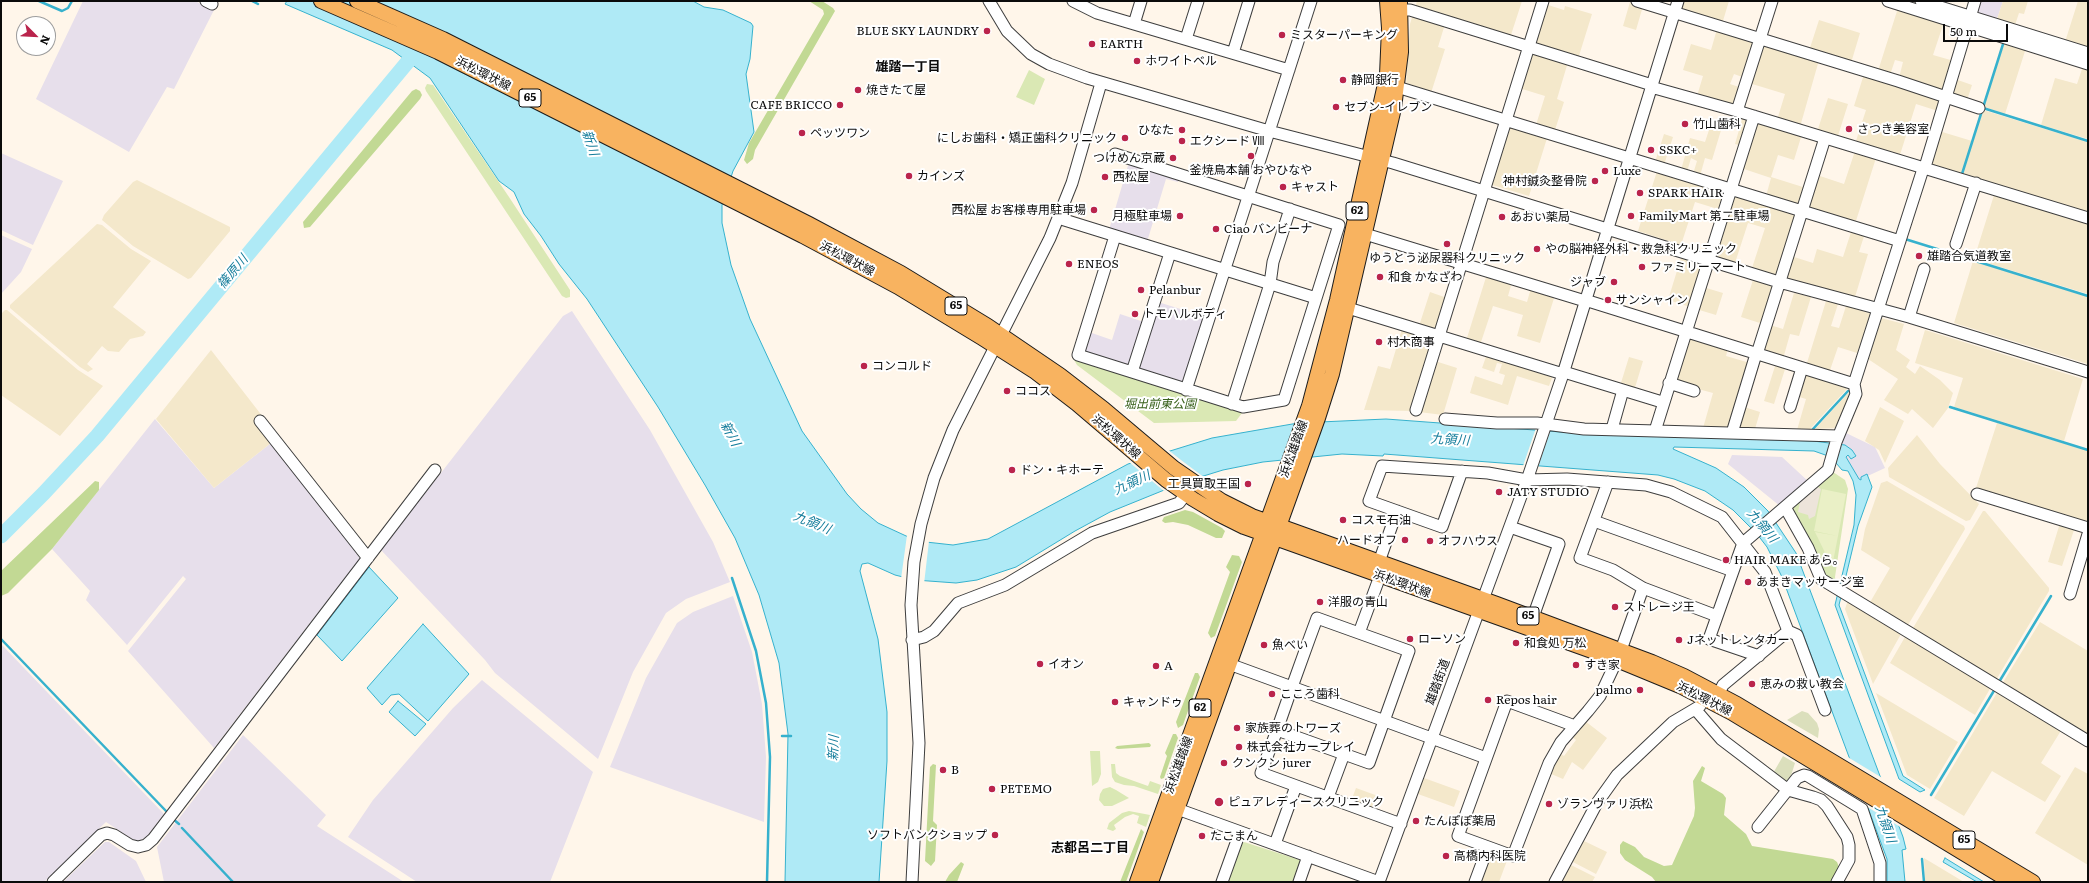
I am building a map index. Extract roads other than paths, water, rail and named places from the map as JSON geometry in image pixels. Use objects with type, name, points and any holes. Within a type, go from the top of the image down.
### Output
[{"type":"main road","name":"浜松環状線","points":[[321,1],[438,52],[884,263],[998,341],[1085,394],[1153,451],[1188,490]]},
{"type":"main road","name":"浜松環状線","points":[[357,1],[443,39],[738,195]]},
{"type":"main road","name":"浜松雄踏線","points":[[1151,882],[1171,807],[1312,418],[1348,308],[1366,234],[1388,70],[1389,28],[1387,1]]},
{"type":"main road","name":"浜松雄踏線","points":[[1312,418],[1331,325],[1397,87],[1406,6]]},
{"type":"main road","name":"浜松環状線","points":[[998,341],[1138,456],[1188,490],[1236,508],[1271,530],[1380,576],[1480,605],[1533,617],[1619,655],[1704,698],[1856,787],[2011,882]]},
{"type":"main road","name":"浜松環状線","points":[[1271,530],[1379,562],[1480,605],[1619,655],[1668,668],[1718,693],[2033,882]]},
{"type":"main road","name":"浜松雄踏線","points":[[1137,882],[1171,807],[1229,664],[1271,530]]},
{"type":"street","points":[[989,1],[1007,31],[1031,54],[1058,68],[1102,83],[1269,131],[1376,159],[1779,282],[1909,317],[2088,372]]},
{"type":"street","points":[[1134,24],[1141,1]]},
{"type":"street","points":[[1186,39],[1198,1]]},
{"type":"street","points":[[1233,53],[1249,1]]},
{"type":"street","points":[[1186,390],[1247,196],[1311,1]]},
{"type":"street","points":[[1416,410],[1543,1]]},
{"type":"street","points":[[1637,1],[1898,81],[1979,108]]},
{"type":"street","name":"雄踏街道","points":[[1379,882],[1529,475],[1564,373],[1678,1]]},
{"type":"street","points":[[1737,111],[1772,1]]},
{"type":"street","points":[[1888,1],[1936,11],[2086,58]]},
{"type":"street","points":[[1921,1],[1936,11]]},
{"type":"street","points":[[1759,656],[1709,639],[1747,540],[1825,474],[1830,464],[1837,439],[1856,394],[1854,384],[1976,1]]},
{"type":"street","points":[[1079,3],[1134,24],[1288,70]]},
{"type":"street","points":[[1406,6],[1652,86],[2088,218]]},
{"type":"street","points":[[912,882],[919,744],[912,640],[911,588],[918,535],[929,492],[944,451],[1038,262],[1058,218],[1074,177],[1102,83]]},
{"type":"street","points":[[1397,87],[1506,119],[1900,241]]},
{"type":"street","points":[[1655,430],[1662,402],[1754,116]]},
{"type":"street","points":[[1732,433],[1732,427],[1757,354],[1825,138]]},
{"type":"street","points":[[1115,154],[1339,225],[1284,400],[1243,408],[1078,355],[1115,236]]},
{"type":"street","points":[[1956,244],[1976,183]]},
{"type":"street","points":[[1232,404],[1270,284],[1273,262],[1290,209]]},
{"type":"street","points":[[1058,218],[1316,298]]},
{"type":"street","points":[[1366,234],[1854,384]]},
{"type":"street","points":[[1132,372],[1170,253]]},
{"type":"street","points":[[1909,317],[1924,269]]},
{"type":"street","points":[[1348,308],[1662,402]]},
{"type":"street","points":[[1790,407],[1802,368]]},
{"type":"street","points":[[1669,383],[1694,391]]},
{"type":"street","points":[[1612,429],[1623,390]]},
{"type":"street","points":[[1445,419],[1497,424],[1546,425],[1584,429],[1732,433],[1837,439]]},
{"type":"street","points":[[260,421],[368,558]]},
{"type":"street","points":[[1462,471],[1442,527],[1369,501],[1382,466],[1529,475],[1646,485],[1683,497],[1722,517],[1747,540],[1765,572],[1788,631],[1797,635],[1825,710]]},
{"type":"street","points":[[53,882],[101,835],[107,833],[114,835],[130,845],[138,847],[146,845],[153,839],[435,470]]},
{"type":"street","points":[[1608,482],[1580,558],[1614,570],[1643,588],[1717,616]]},
{"type":"street","points":[[912,640],[924,637],[934,631],[958,603],[1005,585],[1092,533],[1179,503],[1188,490]]},
{"type":"street","points":[[1977,494],[2088,528]]},
{"type":"street","points":[[1781,510],[1808,548],[1821,579],[2088,741]]},
{"type":"street","points":[[1379,562],[1397,511]]},
{"type":"street","points":[[1594,521],[1734,572]]},
{"type":"street","points":[[1510,527],[1559,544],[1533,617]]},
{"type":"street","points":[[2070,594],[2088,534]]},
{"type":"street","points":[[1359,633],[1380,576]]},
{"type":"street","points":[[1575,726],[1507,701],[1458,836],[1513,856],[1543,774],[1555,751],[1600,696],[1619,655],[1643,588]]},
{"type":"street","points":[[1277,730],[1369,763],[1409,651],[1317,618],[1261,773],[1401,824]]},
{"type":"street","points":[[1718,693],[1723,685],[1788,631]]},
{"type":"street","points":[[1229,664],[1486,758]]},
{"type":"street","points":[[1555,882],[1597,803],[1614,778],[1673,722],[1701,706],[1704,698]]},
{"type":"street","points":[[1695,709],[1721,739],[1788,790],[1821,800],[1847,837],[1850,852],[1849,860],[1837,882]]},
{"type":"street","points":[[1328,797],[1344,754]]},
{"type":"street","points":[[1758,828],[1798,778],[1804,775],[1859,806],[1864,813],[1880,863],[1880,882]]},
{"type":"street","points":[[1275,844],[1296,786]]},
{"type":"street","points":[[1171,807],[1379,882]]},
{"type":"street","points":[[1222,882],[1240,832]]},
{"type":"street","points":[[1475,882],[1488,847]]},
{"type":"street","points":[[1299,882],[1308,856]]},
{"type":"water","points":[[287,1],[693,1],[704,7],[723,10],[751,23],[753,26],[750,59],[746,74],[754,132],[733,171],[722,205],[722,223],[731,265],[750,319],[802,431],[847,494],[861,509],[878,523],[917,541],[953,545],[988,539],[1128,464],[1212,438],[1298,423],[1386,419],[1588,434],[1813,441],[1845,445],[1852,450],[1856,456],[1851,459],[1848,455],[1846,457],[1859,479],[1861,480],[1861,477],[1867,474],[1872,487],[1858,526],[1839,605],[1903,776],[1925,790],[1920,792],[1899,779],[1835,605],[1854,525],[1856,495],[1853,481],[1848,471],[1842,470],[1831,457],[1814,451],[1674,447],[1673,449],[1716,468],[1744,487],[1768,511],[1796,553],[1903,837],[1906,849],[1902,850],[1905,882],[1887,882],[1887,859],[1782,577],[1767,547],[1757,534],[1733,510],[1705,491],[1674,479],[1658,475],[1384,454],[1383,456],[1342,454],[1263,462],[1223,470],[1184,482],[1110,512],[1075,531],[1016,567],[977,580],[956,583],[915,580],[895,575],[868,563],[862,564],[860,571],[878,639],[887,712],[887,761],[879,882],[785,882],[788,734],[779,663],[759,595],[735,538],[658,407],[587,299],[559,264],[541,236],[524,214],[514,192],[499,181],[430,78],[392,50],[285,4]]},
{"type":"water","points":[[369,567],[398,598],[342,661],[317,635]]},
{"type":"water","points":[[423,624],[469,674],[428,721],[399,694],[391,695],[382,705],[367,688]]},
{"type":"water","points":[[398,701],[426,724],[415,736],[389,712]]},
{"type":"water","points":[[1945,858],[1984,882],[1977,882],[1943,862]]},
{"type":"waterway","points":[[39,1],[62,11],[68,8],[72,1]]},
{"type":"waterway","points":[[252,1],[258,4]]},
{"type":"waterway","points":[[1962,174],[2004,41]]},
{"type":"waterway","name":"篠原川","points":[[1,536],[44,493],[97,436],[420,47]]},
{"type":"waterway","points":[[1983,108],[2088,141]]},
{"type":"waterway","points":[[1905,239],[2088,296]]},
{"type":"waterway","points":[[1813,429],[1848,391]]},
{"type":"waterway","points":[[1950,407],[2088,450]]},
{"type":"waterway","points":[[732,578],[756,651],[766,703],[770,757],[767,882]]},
{"type":"waterway","points":[[1999,682],[2051,596]]},
{"type":"waterway","points":[[1,639],[166,811]]},
{"type":"waterway","points":[[1931,795],[1995,689]]},
{"type":"waterway","points":[[782,736],[791,736]]},
{"type":"waterway","points":[[173,819],[179,824]]},
{"type":"waterway","points":[[182,828],[233,882]]},
{"type":"waterway","points":[[1922,859],[1924,882]]},
{"type":"place","name":"BLUE SKY LAUNDRY","points":[[987,31]]},
{"type":"place","name":"ミスターパーキング","points":[[1282,35]]},
{"type":"place","name":"EARTH","points":[[1092,44]]},
{"type":"place","name":"ホワイトベル","points":[[1137,61]]},
{"type":"place","name":"静岡銀行","points":[[1343,80]]},
{"type":"place","name":"焼きたて屋","points":[[858,90]]},
{"type":"place","name":"CAFE BRICCO","points":[[840,105]]},
{"type":"place","name":"セブン-イレブン","points":[[1336,107]]},
{"type":"place","name":"竹山歯科","points":[[1685,124]]},
{"type":"place","name":"さつき美容室","points":[[1849,129]]},
{"type":"place","name":"ひなた","points":[[1182,130]]},
{"type":"place","name":"ペッツワン","points":[[802,133]]},
{"type":"place","name":"にしお歯科・矯正歯科クリニック","points":[[1125,138]]},
{"type":"place","name":"エクシード Ⅷ","points":[[1182,141]]},
{"type":"place","name":"SSKC+","points":[[1651,150]]},
{"type":"place","name":"釜焼鳥本舗 おやひなや","points":[[1251,156]]},
{"type":"place","name":"つけめん京蔵","points":[[1173,158]]},
{"type":"place","name":"Luxe","points":[[1605,171]]},
{"type":"place","name":"カインズ","points":[[909,176]]},
{"type":"place","name":"西松屋","points":[[1105,177]]},
{"type":"place","name":"神村鍼灸整骨院","points":[[1595,181]]},
{"type":"place","name":"キャスト","points":[[1283,187]]},
{"type":"place","name":"SPARK HAIR","points":[[1640,193]]},
{"type":"place","name":"西松屋 お客様専用駐車場","points":[[1094,210]]},
{"type":"place","name":"月極駐車場","points":[[1180,216]]},
{"type":"place","name":"FamilyMart 第二駐車場","points":[[1631,216]]},
{"type":"place","name":"あおい薬局","points":[[1502,217]]},
{"type":"place","name":"Ciao バンビーナ","points":[[1216,229]]},
{"type":"place","name":"ゆうとう泌尿器科クリニック","points":[[1447,244]]},
{"type":"place","name":"やの脳神経外科・救急科クリニック","points":[[1537,249]]},
{"type":"place","name":"雄踏合気道教室","points":[[1919,256]]},
{"type":"place","name":"ENEOS","points":[[1069,264]]},
{"type":"place","name":"ファミリーマート","points":[[1642,267]]},
{"type":"place","name":"和食 かなざわ","points":[[1380,277]]},
{"type":"place","name":"ジャブ","points":[[1614,282]]},
{"type":"place","name":"Pelanbur","points":[[1141,290]]},
{"type":"place","name":"サンシャイン","points":[[1608,300]]},
{"type":"place","name":"トモハルボディ","points":[[1135,314]]},
{"type":"place","name":"村木商事","points":[[1379,342]]},
{"type":"place","name":"コンコルド","points":[[864,366]]},
{"type":"place","name":"ココス","points":[[1007,391]]},
{"type":"place","name":"ドン・キホーテ","points":[[1012,470]]},
{"type":"place","name":"工具買取王国","points":[[1248,484]]},
{"type":"place","name":"JATY STUDIO","points":[[1499,492]]},
{"type":"place","name":"コスモ石油","points":[[1343,520]]},
{"type":"place","name":"ハードオフ","points":[[1405,540]]},
{"type":"place","name":"オフハウス","points":[[1430,541]]},
{"type":"place","name":"HAIR MAKE あら。","points":[[1726,560]]},
{"type":"place","name":"あまきマッサージ室","points":[[1748,582]]},
{"type":"place","name":"洋服の青山","points":[[1320,602]]},
{"type":"place","name":"ストレージ王","points":[[1615,607]]},
{"type":"place","name":"ローソン","points":[[1410,639]]},
{"type":"place","name":"Jネットレンタカー","points":[[1679,640]]},
{"type":"place","name":"和食処 万松","points":[[1516,643]]},
{"type":"place","name":"魚べい","points":[[1264,645]]},
{"type":"place","name":"イオン","points":[[1040,664]]},
{"type":"place","name":"すき家","points":[[1576,665]]},
{"type":"place","name":"A","points":[[1156,666]]},
{"type":"place","name":"恵みの救い教会","points":[[1752,684]]},
{"type":"place","name":"palmo","points":[[1640,690]]},
{"type":"place","name":"こころ歯科","points":[[1272,694]]},
{"type":"place","name":"Repos hair","points":[[1488,700]]},
{"type":"place","name":"キャンドゥ","points":[[1115,702]]},
{"type":"place","name":"家族葬のトワーズ","points":[[1237,728]]},
{"type":"place","name":"株式会社カープレイ","points":[[1239,747]]},
{"type":"place","name":"クンクン jurer","points":[[1224,763]]},
{"type":"place","name":"B","points":[[943,770]]},
{"type":"place","name":"PETEMO","points":[[992,789]]},
{"type":"place","name":"ピュアレディースクリニック","points":[[1219,802]]},
{"type":"place","name":"ゾランヴァリ浜松","points":[[1549,804]]},
{"type":"place","name":"たんぽぽ薬局","points":[[1416,821]]},
{"type":"place","name":"ソフトバンクショップ","points":[[995,835]]},
{"type":"place","name":"たこまん","points":[[1202,836]]},
{"type":"place","name":"高橋内科医院","points":[[1446,856]]},
{"type":"district","name":"雄踏一丁目","points":[[908,67]]},
{"type":"district","name":"志都呂二丁目","points":[[1090,848]]},
{"type":"water label","name":"新川","points":[[590,143]]},
{"type":"water label","name":"新川","points":[[730,434]]},
{"type":"water label","name":"九領川","points":[[1450,440]]},
{"type":"water label","name":"九領川","points":[[1132,483]]},
{"type":"water label","name":"九領川","points":[[812,523]]},
{"type":"water label","name":"九領川","points":[[1762,526]]},
{"type":"water label","name":"新川","points":[[834,748]]},
{"type":"water label","name":"九領川","points":[[1885,824]]},
{"type":"park label","name":"堀出前東公園","points":[[1160,404]]}]
